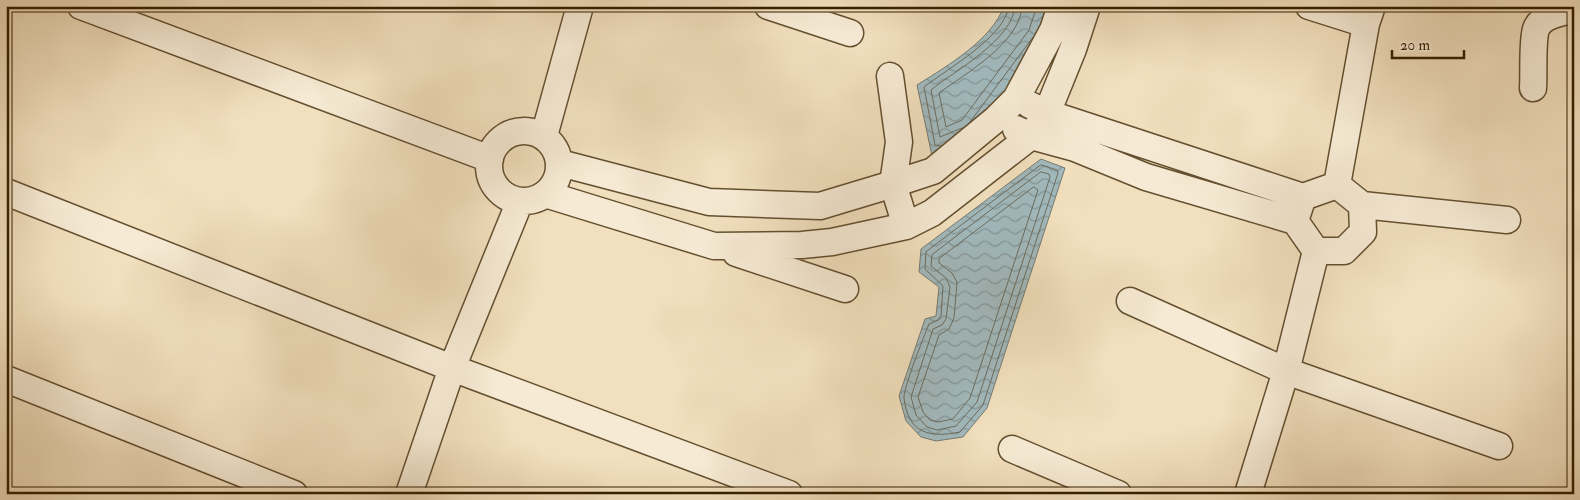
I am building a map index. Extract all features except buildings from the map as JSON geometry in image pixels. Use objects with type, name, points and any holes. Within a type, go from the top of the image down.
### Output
[{"type":"street","points":[[81,6],[490,158]]},
{"type":"street","points":[[544,136],[580,6]]},
{"type":"street","points":[[768,6],[850,33]]},
{"type":"street","points":[[560,162],[709,202],[820,206],[893,184],[933,171],[996,119],[1016,99],[1053,30],[1061,6]]},
{"type":"street","points":[[714,246],[802,245],[832,242],[906,226],[932,213],[1030,136],[1047,113],[1073,49],[1087,6]]},
{"type":"street","points":[[996,119],[1030,136],[1075,148],[1146,177],[1299,209],[1337,185],[1369,15],[1309,6]]},
{"type":"street","points":[[1533,88],[1536,29],[1542,21],[1554,15],[1574,11]]},
{"type":"street","points":[[890,76],[899,142],[893,184],[906,226]]},
{"type":"street","points":[[1016,99],[1047,113],[1299,209],[1316,251],[1286,371],[1248,494]]},
{"type":"street","points":[[528,131],[544,136],[552,143],[560,162],[556,180],[546,194],[529,201],[520,201],[509,198],[492,181],[489,170],[490,158],[494,148],[510,133],[528,131]]},
{"type":"street","points":[[1337,185],[1362,205],[1507,220]]},
{"type":"street","points":[[6,192],[452,368],[789,494]]},
{"type":"street","points":[[546,194],[845,288]]},
{"type":"street","points":[[409,494],[452,368],[520,201]]},
{"type":"street","points":[[1316,251],[1344,251],[1363,232],[1362,205]]},
{"type":"street","points":[[820,206],[832,242]]},
{"type":"street","points":[[1130,301],[1286,371],[1499,446]]},
{"type":"street","points":[[6,379],[294,494]]},
{"type":"street","points":[[1012,450],[1118,494]]},
{"type":"water","points":[[1004,6],[1057,6],[1046,39],[974,135],[932,156],[917,85],[955,61],[979,41],[990,30]]},
{"type":"water","points":[[1041,159],[1065,168],[987,408],[963,437],[936,441],[921,437],[906,421],[899,396],[925,319],[936,316],[939,287],[919,272],[921,249]]}]
